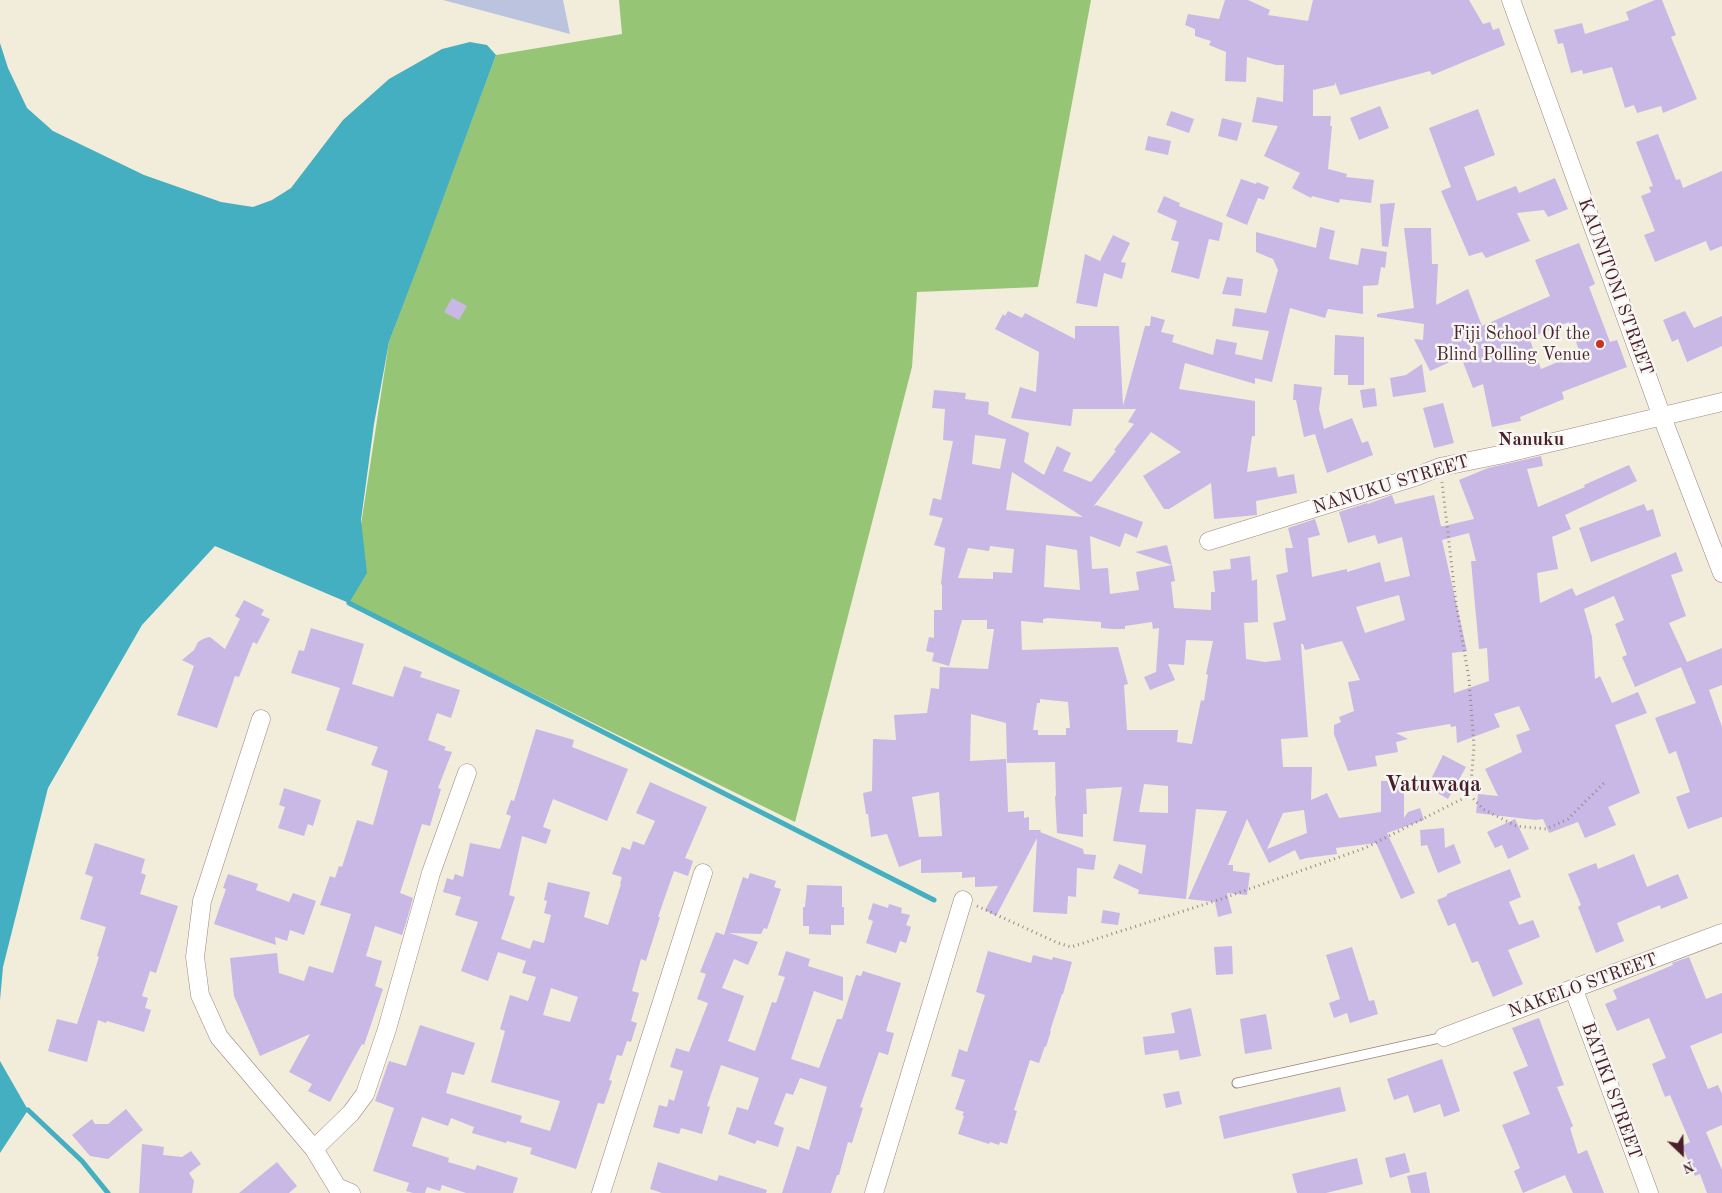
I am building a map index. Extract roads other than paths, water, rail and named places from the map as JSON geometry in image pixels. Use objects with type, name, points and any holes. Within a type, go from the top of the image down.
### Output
[{"type":"street","name":"KAUNITONI STREET","points":[[1511,0],[1662,416],[1722,574]]},
{"type":"street","name":"NANUKU STREET","points":[[1209,542],[1415,477],[1440,467],[1722,402]]},
{"type":"street","points":[[261,719],[202,901],[196,957],[200,995],[219,1037],[314,1149],[337,1187],[351,1193]]},
{"type":"street","points":[[314,1149],[351,1113],[365,1094],[386,1029],[431,873],[467,773]]},
{"type":"street","points":[[602,1193],[703,873]]},
{"type":"street","points":[[874,1193],[962,900]]},
{"type":"street","name":"NAKELO STREET","points":[[1444,1037],[1574,990],[1722,933]]},
{"type":"street","name":"BATIKI STREET","points":[[1574,990],[1649,1193]]},
{"type":"lane","points":[[1237,1083],[1444,1037]]},
{"type":"water","points":[[470,42],[487,45],[496,55],[389,342],[374,424],[361,520],[367,573],[349,603],[215,546],[142,625],[48,788],[3,967],[0,1000],[0,43],[8,68],[27,108],[53,131],[144,175],[221,202],[253,207],[272,200],[291,188],[343,120],[389,79],[442,49]]},
{"type":"water","points":[[0,1061],[28,1110],[0,1153]]},
{"type":"waterway","points":[[349,603],[934,900]]},
{"type":"waterway","points":[[28,1110],[82,1161],[108,1193]]},
{"type":"place","name":"Fiji School Of the Blind Polling Venue","points":[[1600,344]]},
{"type":"district","name":"Nanuku","points":[[1531,440]]},
{"type":"district","name":"Vatuwaqa","points":[[1433,785]]}]
